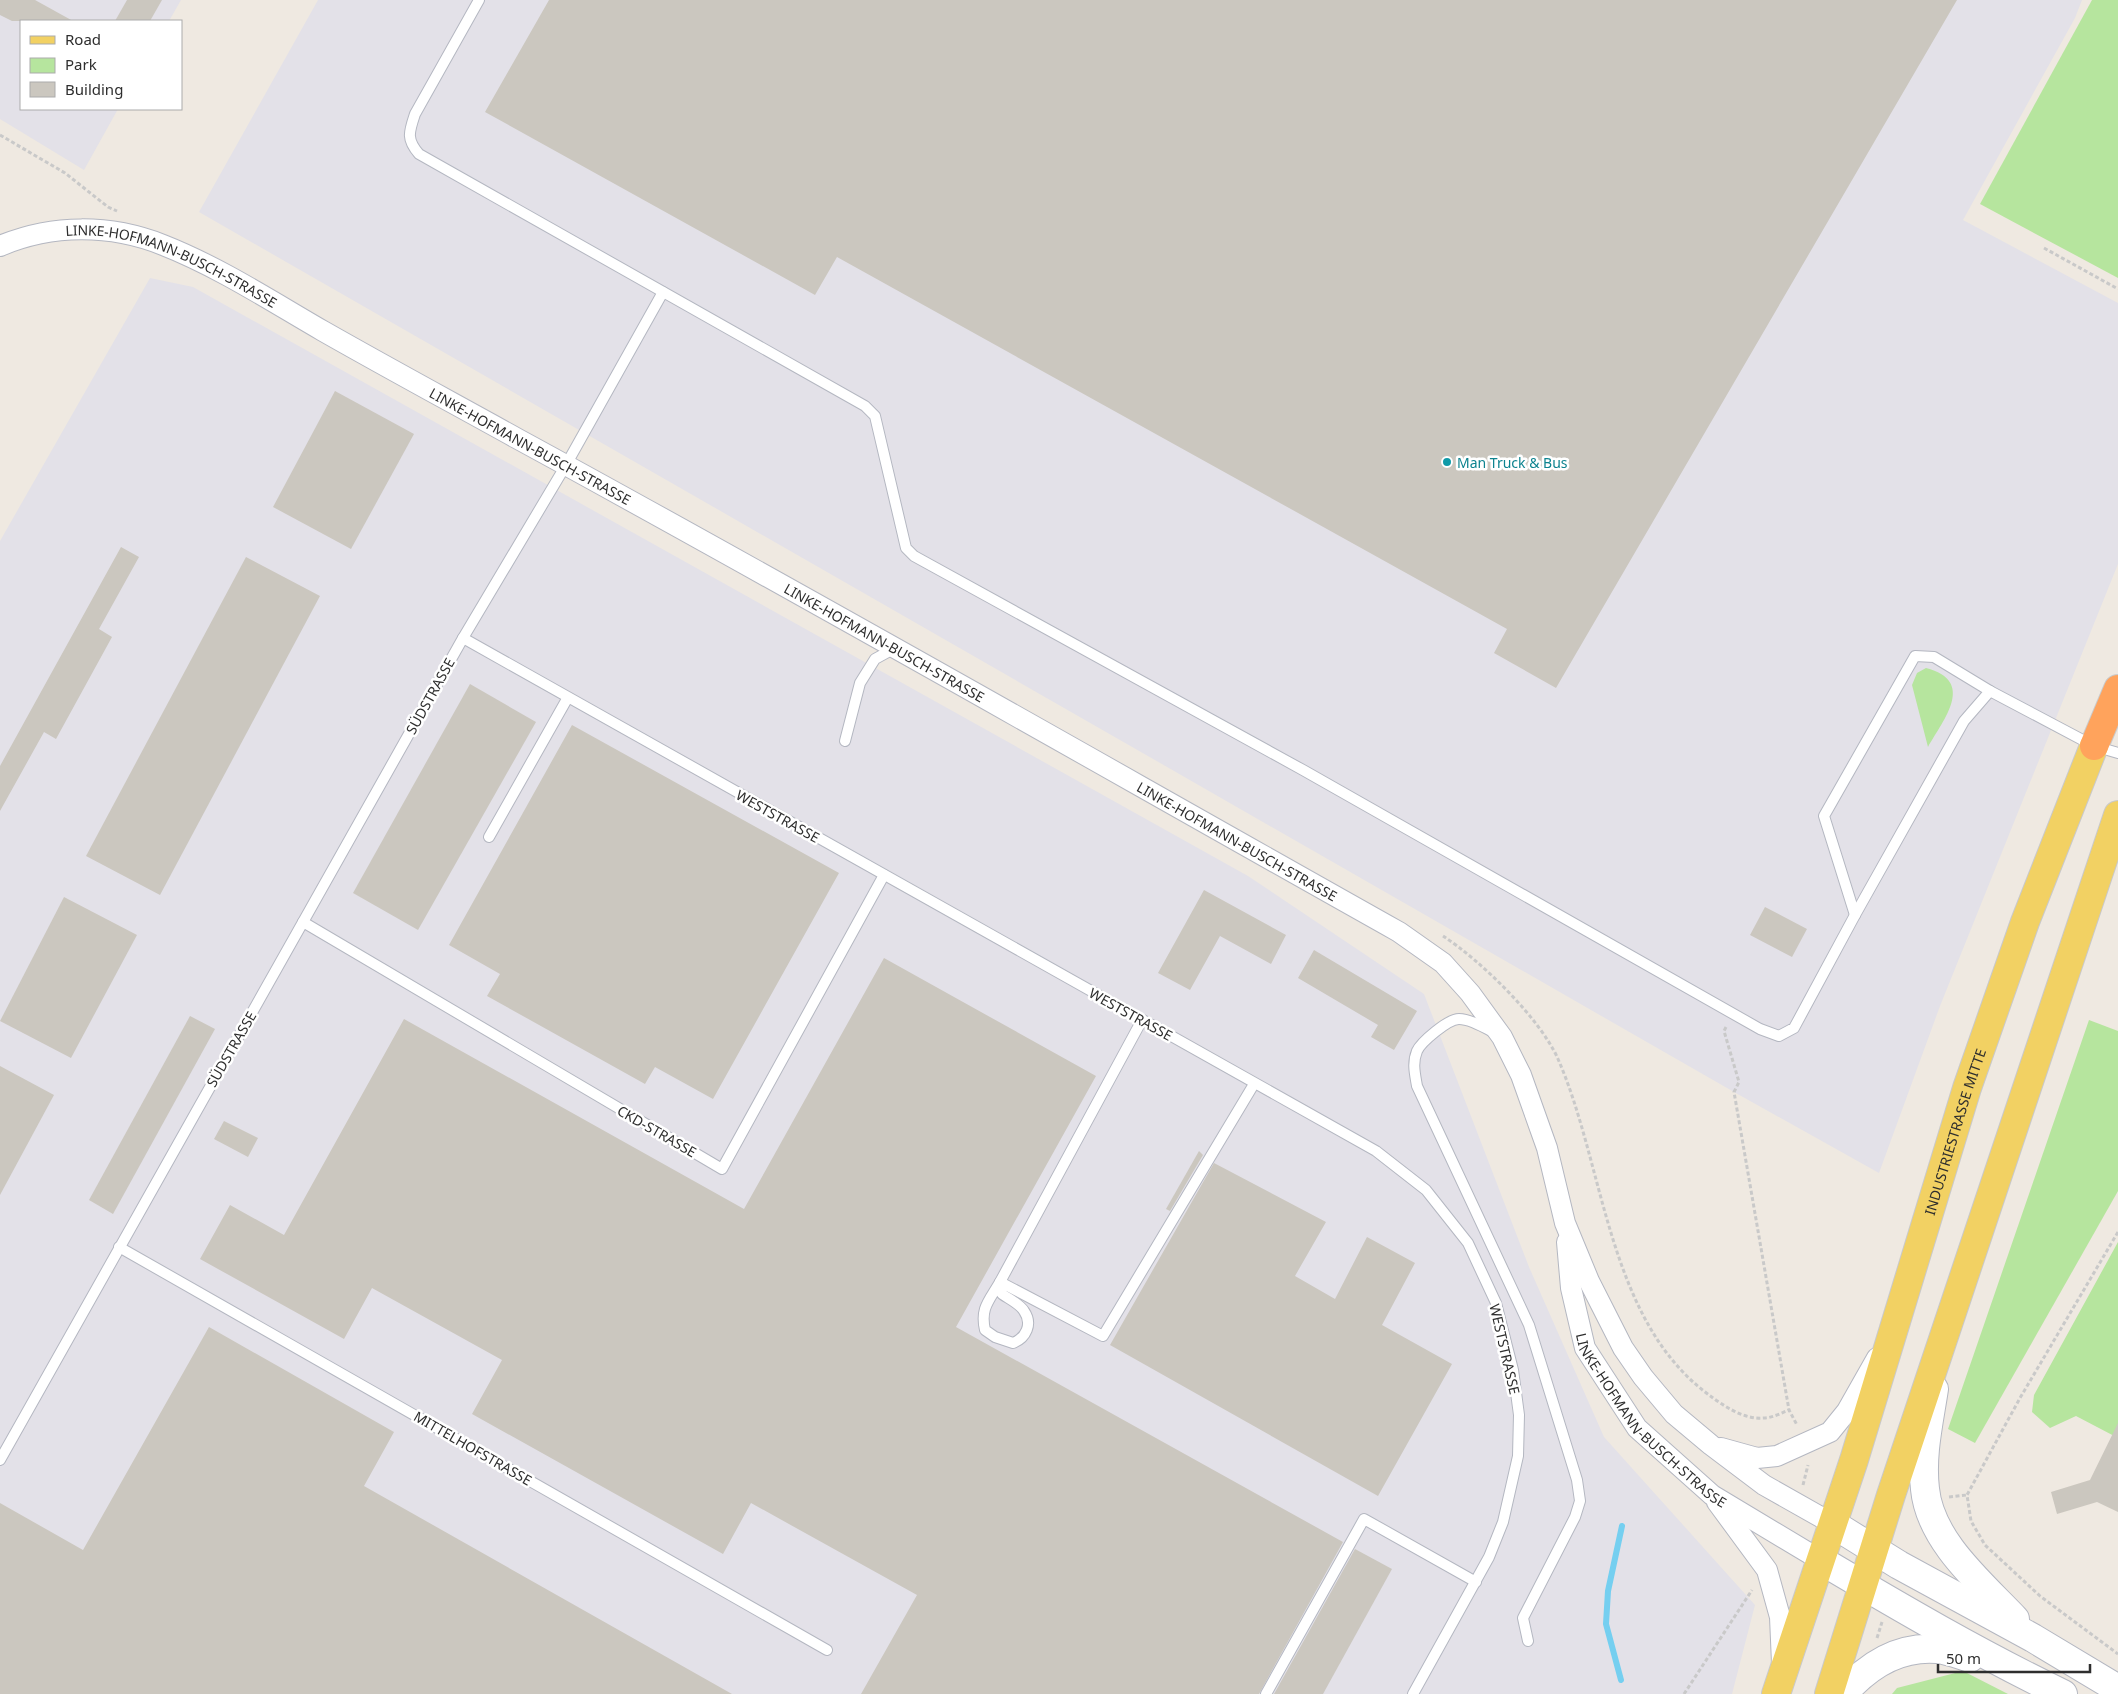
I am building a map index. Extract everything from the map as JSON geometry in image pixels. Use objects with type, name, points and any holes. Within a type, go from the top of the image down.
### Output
[{"type":"highway","name":"INDUSTRIESTRASSE MITTE","points":[[2106,750],[2118,689]]},
{"type":"main road","name":"INDUSTRIESTRASSE MITTE","points":[[1779,1683],[1822,1561],[1971,1079],[2025,922],[2106,750]]},
{"type":"main road","points":[[1829,1694],[1874,1550],[1982,1229],[2019,1107],[2118,815]]},
{"type":"street","name":"LINKE-HOFMANN-BUSCH-STRASSE","points":[[0,246],[30,235],[54,230],[98,230],[142,238],[164,245],[216,270],[366,356],[895,648],[1398,932],[1443,963],[1470,992],[1502,1037],[1521,1075],[1547,1148],[1566,1223],[1589,1281],[1623,1348],[1643,1377],[1674,1414],[1711,1445],[1764,1485],[1833,1524]]},
{"type":"street","name":"LINKE-HOFMANN-BUSCH-STRASSE","points":[[1566,1223],[1571,1288],[1586,1348],[1637,1428],[1712,1495],[1822,1561]]},
{"type":"street","points":[[1711,1445],[1757,1458],[1777,1456],[1808,1444],[1830,1432],[1847,1411],[1894,1328]]},
{"type":"street","points":[[1938,1359],[1924,1455],[1925,1488],[1930,1511],[1937,1528],[1962,1564],[2033,1638]]},
{"type":"street","points":[[1712,1495],[1767,1570],[1780,1617],[1779,1683]]},
{"type":"street","points":[[1833,1524],[1874,1550],[2033,1638],[2118,1689]]},
{"type":"street","points":[[1822,1561],[2013,1670],[2063,1694]]},
{"type":"street","points":[[1843,1694],[1880,1661],[1905,1650],[1938,1649],[2013,1670]]},
{"type":"lane","points":[[479,0],[415,114],[410,131],[411,144],[419,154],[865,406],[875,416],[906,548],[914,556],[1303,770],[1760,1029],[1779,1036],[1794,1028],[1964,721],[1990,691]]},
{"type":"lane","name":"SÜDSTRASSE","points":[[0,1460],[463,638],[566,465],[663,292]]},
{"type":"lane","name":"WESTSTRASSE","points":[[463,638],[1376,1151],[1426,1190],[1468,1243],[1496,1303],[1513,1370],[1519,1415],[1518,1456],[1503,1522],[1490,1558],[1413,1694]]},
{"type":"lane","points":[[845,741],[860,683],[875,659],[895,648]]},
{"type":"lane","points":[[1855,915],[1824,816],[1915,656],[1934,657],[1990,691],[2106,750]]},
{"type":"lane","points":[[489,837],[567,698]]},
{"type":"lane","name":"CKD-STRASSE","points":[[303,922],[722,1169],[884,875]]},
{"type":"lane","points":[[1502,1037],[1480,1024],[1458,1019],[1443,1024],[1417,1050],[1414,1066],[1417,1086],[1529,1325],[1577,1480],[1580,1502],[1576,1518],[1523,1618],[1528,1641]]},
{"type":"lane","points":[[1000,1282],[1002,1294],[1024,1309],[1027,1317],[1027,1331],[1022,1339],[1013,1343],[995,1337],[985,1330],[982,1313],[1142,1020]]},
{"type":"lane","points":[[1000,1282],[1103,1336],[1254,1084]]},
{"type":"lane","name":"MITTELHOFSTRASSE","points":[[119,1247],[827,1650]]},
{"type":"lane","points":[[1266,1694],[1364,1519],[1476,1582]]},
{"type":"path","points":[[0,135],[65,173],[108,207]]},
{"type":"path","points":[[2044,248],[2118,289]]},
{"type":"path","points":[[1435,931],[1464,949],[1508,992],[1532,1019],[1557,1057],[1583,1128],[1610,1234],[1642,1313],[1669,1356],[1699,1387],[1721,1404],[1745,1416],[1764,1418],[1789,1410]]},
{"type":"path","points":[[1732,1013],[1724,1031],[1739,1082],[1734,1092],[1789,1410],[1808,1444]]},
{"type":"path","points":[[2118,1232],[2020,1398],[1967,1495],[1970,1521],[1985,1545],[2040,1596],[2118,1654]]},
{"type":"path","points":[[1684,1694],[1767,1570]]},
{"type":"shaded area","points":[[0,0],[181,0],[170,20],[20,20],[20,110],[117,110],[84,170],[0,119]]},
{"type":"shaded area","points":[[318,0],[2082,0],[2075,18],[1963,220],[2118,303],[2118,564],[1940,1006],[1879,1173],[1734,1092],[199,212]]},
{"type":"shaded area","points":[[150,278],[193,287],[1248,876],[1424,994],[1529,1267],[1604,1437],[1755,1605],[1732,1694],[0,1694],[0,541]]},
{"type":"green space","points":[[2092,0],[2118,0],[2118,278],[1980,204]]},
{"type":"green space","points":[[1926,668],[1941,674],[1950,682],[1953,691],[1948,713],[1928,747],[1912,685],[1917,673]]},
{"type":"green space","points":[[2089,1020],[2118,1031],[2118,1191],[1975,1443],[1948,1429]]},
{"type":"green space","points":[[2118,1242],[2118,1438],[2076,1416],[2050,1428],[2032,1412],[2034,1395]]},
{"type":"green space","points":[[1963,1671],[2008,1694],[1892,1694],[1897,1688]]},
{"type":"building","points":[[0,0],[35,0],[71,20],[12,21],[0,15]]},
{"type":"building","points":[[127,0],[162,0],[151,20],[116,20]]},
{"type":"building","name":"Man Truck & Bus","points":[[549,0],[1957,0],[1556,688],[1494,653],[1507,629],[837,257],[815,295],[485,112]]},
{"type":"building","points":[[335,391],[414,434],[351,549],[273,507]]},
{"type":"building","points":[[121,547],[139,557],[99,629],[112,637],[56,739],[44,732],[0,811],[0,766]]},
{"type":"building","points":[[246,557],[320,596],[160,895],[86,856]]},
{"type":"building","points":[[470,684],[536,722],[418,930],[353,893]]},
{"type":"building","points":[[572,725],[839,873],[713,1099],[655,1067],[645,1084],[487,996],[500,974],[449,945]]},
{"type":"building","points":[[1204,890],[1286,935],[1271,964],[1220,936],[1190,990],[1158,973]]},
{"type":"building","points":[[64,897],[137,935],[71,1058],[0,1021]]},
{"type":"building","points":[[1765,907],[1807,929],[1792,957],[1750,935]]},
{"type":"building","points":[[1314,950],[1417,1011],[1394,1050],[1371,1037],[1378,1025],[1298,978]]},
{"type":"building","points":[[884,958],[1096,1076],[956,1327],[1343,1542],[1259,1694],[861,1694],[917,1595],[751,1503],[723,1554],[472,1414],[502,1360],[372,1288],[344,1339],[200,1259],[230,1205],[284,1235],[404,1019],[744,1209]]},
{"type":"building","points":[[190,1016],[215,1029],[113,1214],[89,1200]]},
{"type":"building","points":[[0,1066],[54,1095],[0,1195]]},
{"type":"building","points":[[224,1121],[258,1138],[248,1157],[214,1139]]},
{"type":"building","points":[[1199,1151],[1203,1155],[1170,1211],[1166,1209]]},
{"type":"building","points":[[1214,1163],[1326,1222],[1295,1276],[1335,1299],[1367,1237],[1415,1263],[1382,1325],[1452,1364],[1378,1496],[1110,1345]]},
{"type":"building","points":[[209,1327],[394,1432],[364,1486],[732,1694],[0,1694],[0,1503],[83,1550]]},
{"type":"building","points":[[2118,1423],[2118,1512],[2097,1502],[2057,1514],[2051,1492],[2090,1480]]},
{"type":"building","points":[[1355,1549],[1392,1569],[1323,1694],[1274,1694]]},
{"type":"waterway","points":[[1621,1680],[1606,1624],[1608,1591],[1622,1526]]},
{"type":"place","name":"Man Truck & Bus","points":[[1447,462]]}]
